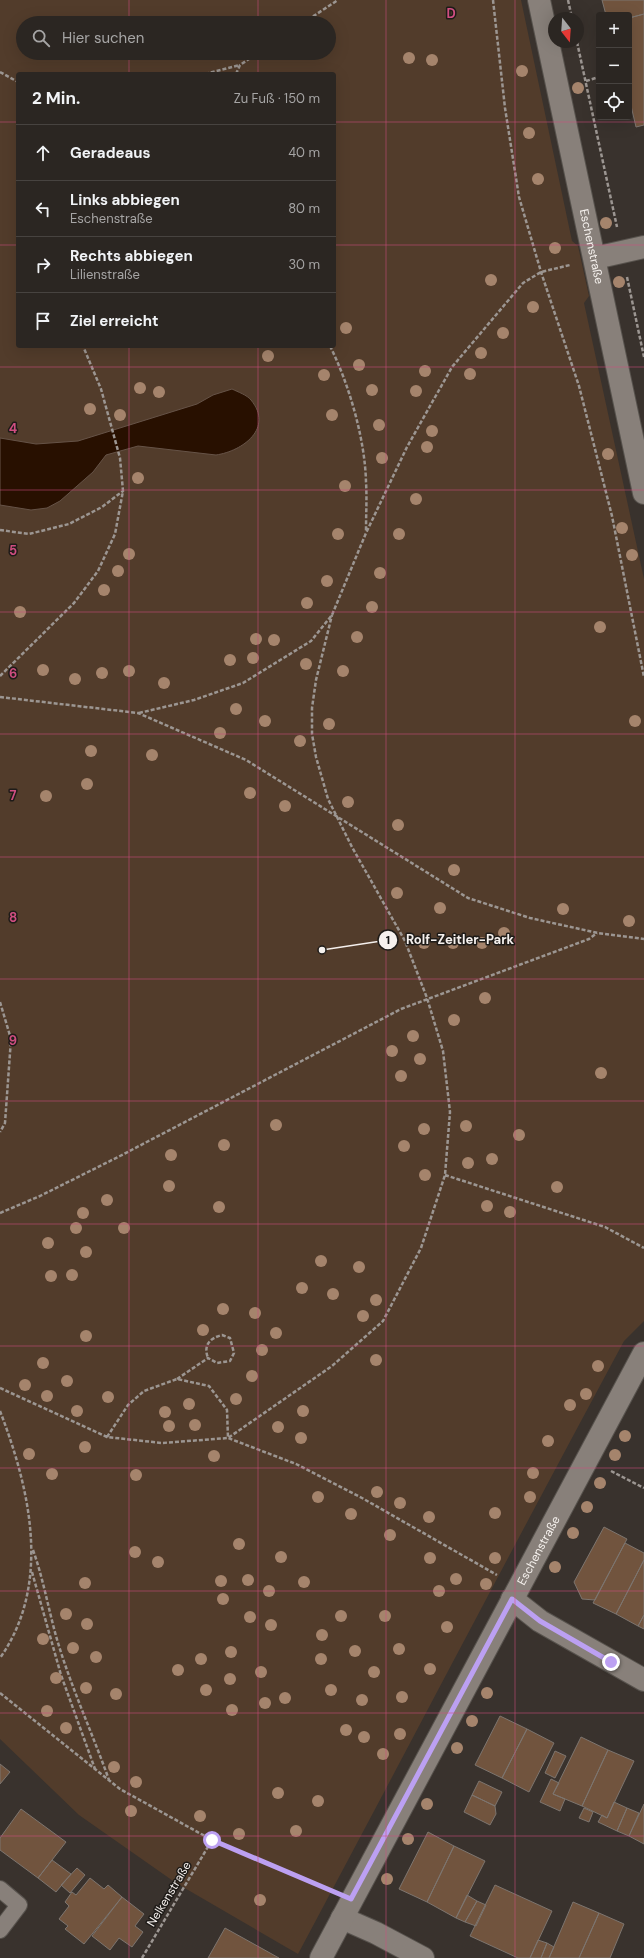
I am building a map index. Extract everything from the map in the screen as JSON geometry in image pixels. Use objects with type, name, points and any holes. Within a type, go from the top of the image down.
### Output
[{"type":"street","name":"Eschenstraße","points":[[539,0],[644,493]]},
{"type":"street","points":[[595,258],[644,247]]},
{"type":"street","name":"Eschenstraße","points":[[321,1958],[644,1353]]},
{"type":"street","points":[[515,1593],[540,1621],[644,1680]]},
{"type":"street","points":[[347,1909],[376,1933],[424,1958]]},
{"type":"lane","points":[[0,1889],[19,1905],[0,1930]]},
{"type":"path","points":[[314,16],[338,0]]},
{"type":"path","points":[[493,0],[505,108],[519,198],[541,272],[579,386],[612,516],[644,677]]},
{"type":"path","points":[[568,0],[571,12]]},
{"type":"path","points":[[578,48],[594,122]]},
{"type":"path","points":[[213,72],[240,65],[248,60]]},
{"type":"path","points":[[237,72],[240,65]]},
{"type":"path","points":[[0,72],[16,81]]},
{"type":"path","points":[[586,81],[596,78]]},
{"type":"path","points":[[228,1438],[332,1366],[383,1321],[421,1248],[445,1175],[450,1112],[443,1051],[427,998],[397,924],[352,847],[321,779],[312,734],[312,708],[316,680],[332,615],[366,533],[407,448],[452,367],[523,283],[541,272],[595,258]]},
{"type":"path","points":[[0,676],[74,603],[98,571],[115,534],[123,491],[120,458],[101,389],[84,348]]},
{"type":"path","points":[[331,348],[340,366],[358,423],[366,480],[366,533]]},
{"type":"path","points":[[0,530],[29,534],[69,524],[102,507],[123,491]]},
{"type":"path","points":[[138,713],[194,700],[243,683],[311,641],[332,615]]},
{"type":"path","points":[[0,697],[138,713],[246,760],[337,816],[393,853],[468,898],[530,918],[598,933],[644,939]]},
{"type":"path","points":[[0,1213],[54,1189],[401,1009],[427,998],[589,939],[598,933]]},
{"type":"path","points":[[0,1002],[11,1039],[5,1123],[0,1132]]},
{"type":"path","points":[[445,1175],[605,1227],[644,1248]]},
{"type":"path","points":[[222,1335],[230,1338],[234,1353],[230,1360],[217,1363],[208,1358],[207,1345],[209,1341],[222,1335]]},
{"type":"path","points":[[107,1437],[128,1405],[144,1391],[177,1379],[208,1358]]},
{"type":"path","points":[[177,1379],[209,1386],[227,1410],[228,1438]]},
{"type":"path","points":[[0,1388],[107,1437],[162,1443],[228,1438],[296,1464],[362,1498],[515,1593]]},
{"type":"path","points":[[0,1411],[8,1432],[26,1496],[31,1545],[31,1570],[27,1600],[10,1644],[0,1658]]},
{"type":"path","points":[[588,1460],[644,1488]]},
{"type":"path","points":[[31,1545],[42,1576],[56,1636],[71,1680],[110,1780]]},
{"type":"path","points":[[31,1570],[58,1667],[96,1769]]},
{"type":"path","points":[[0,1692],[120,1789],[212,1840],[347,1909]]},
{"type":"path","name":"Nelkenstraße","points":[[142,1958],[212,1840]]},
{"type":"shaded area","points":[[0,0],[521,0],[572,241],[578,246],[589,296],[584,303],[644,579],[644,1321],[624,1341],[298,1954],[176,1883],[79,1815],[0,1739]]},
{"type":"shaded area","points":[[232,389],[245,395],[251,400],[257,410],[259,420],[257,429],[252,436],[236,449],[216,455],[138,446],[106,455],[93,472],[60,501],[47,508],[31,510],[0,505],[0,438],[36,444],[78,441],[197,404],[213,395]]},
{"type":"building","points":[[602,0],[644,0],[644,14],[632,17],[632,12],[605,12]]},
{"type":"building","points":[[644,14],[644,125],[636,127],[632,110],[632,17]]},
{"type":"building","points":[[604,1527],[627,1539],[595,1600],[582,1599],[574,1582]]},
{"type":"building","points":[[625,1543],[644,1553],[644,1560],[616,1614],[593,1603]]},
{"type":"building","points":[[644,1560],[644,1615],[638,1626],[616,1614]]},
{"type":"building","points":[[644,1615],[644,1629],[638,1626]]},
{"type":"building","points":[[500,1716],[527,1729],[502,1778],[475,1765]]},
{"type":"building","points":[[527,1729],[554,1743],[529,1792],[502,1778]]},
{"type":"building","points":[[581,1737],[608,1750],[582,1806],[553,1794]]},
{"type":"building","points":[[608,1750],[634,1761],[607,1818],[582,1806]]},
{"type":"building","points":[[555,1751],[566,1756],[555,1778],[545,1773]]},
{"type":"building","points":[[0,1764],[10,1772],[0,1784]]},
{"type":"building","points":[[551,1779],[559,1783],[553,1794],[565,1799],[560,1811],[540,1802]]},
{"type":"building","points":[[479,1781],[502,1792],[495,1806],[472,1795]]},
{"type":"building","points":[[472,1795],[495,1806],[496,1814],[490,1825],[464,1812]]},
{"type":"building","points":[[614,1802],[627,1808],[617,1831],[598,1822],[602,1815],[607,1818]]},
{"type":"building","points":[[644,1804],[644,1844],[629,1836]]},
{"type":"building","points":[[584,1808],[593,1812],[589,1822],[579,1818]]},
{"type":"building","points":[[627,1808],[639,1813],[629,1836],[617,1831]]},
{"type":"building","points":[[21,1809],[66,1842],[38,1878],[0,1850],[0,1838]]},
{"type":"building","points":[[428,1832],[454,1846],[427,1902],[399,1889]]},
{"type":"building","points":[[454,1846],[485,1861],[456,1918],[427,1902]]},
{"type":"building","points":[[52,1860],[71,1874],[56,1892],[38,1878]]},
{"type":"building","points":[[77,1868],[85,1875],[70,1893],[61,1885]]},
{"type":"building","points":[[90,1878],[104,1889],[108,1885],[122,1897],[84,1944],[65,1929],[68,1926],[59,1919],[69,1906],[65,1902],[72,1892],[76,1895]]},
{"type":"building","points":[[495,1885],[552,1911],[530,1958],[518,1958],[470,1936]]},
{"type":"building","points":[[467,1895],[477,1901],[465,1922],[456,1918]]},
{"type":"building","points":[[122,1897],[144,1914],[135,1926],[143,1932],[132,1947],[119,1938],[110,1950],[92,1936]]},
{"type":"building","points":[[477,1901],[486,1905],[476,1926],[465,1922]]},
{"type":"building","points":[[573,1902],[599,1913],[579,1958],[549,1958]]},
{"type":"building","points":[[599,1913],[624,1924],[610,1958],[579,1958]]},
{"type":"building","points":[[225,1928],[279,1958],[208,1958]]},
{"type":"building","points":[[538,1940],[547,1943],[541,1958],[530,1958]]},
{"type":"building","points":[[547,1943],[554,1947],[549,1958],[541,1958]]},
{"type":"place","name":"Rolf-Zeitler-Park","points":[[322,950]]},
{"type":"route","points":[[212,1840],[351,1899],[512,1599],[540,1621],[611,1662]]}]
